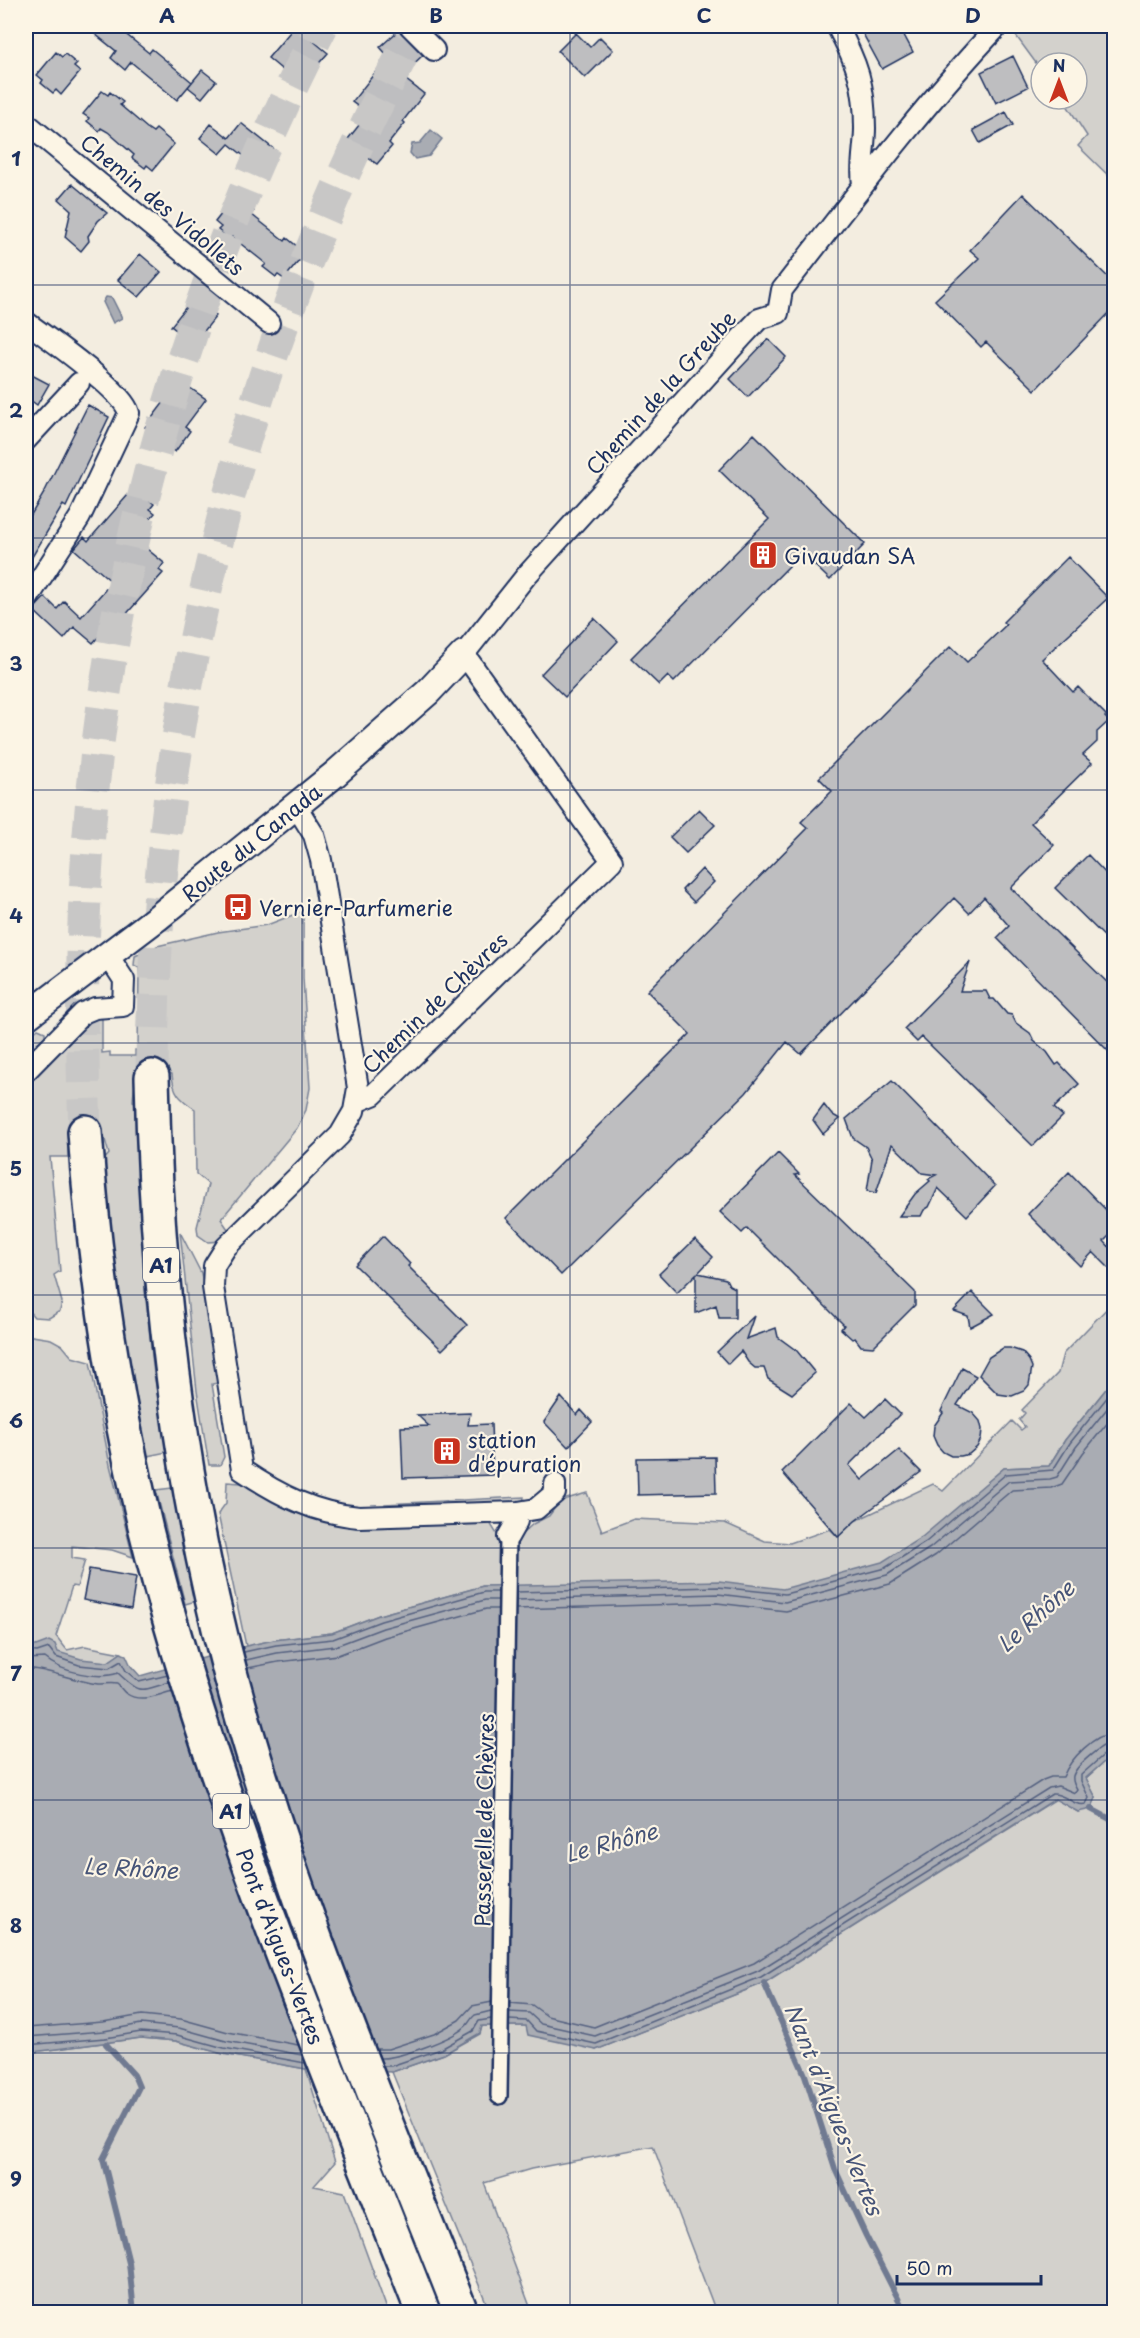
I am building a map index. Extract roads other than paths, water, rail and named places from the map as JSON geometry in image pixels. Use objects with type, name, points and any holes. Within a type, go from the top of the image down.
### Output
[{"type":"highway","name":"Pont d'Aigues-Vertes","points":[[152,1077],[162,1277],[172,1377],[183,1451],[219,1629],[268,1802],[331,1980],[461,2313]]},
{"type":"highway","name":"Pont d'Aigues-Vertes","points":[[85,1132],[102,1300],[130,1460],[165,1603],[205,1734],[261,1895],[423,2313]]},
{"type":"street","points":[[410,26],[434,50]]},
{"type":"street","points":[[837,26],[863,87],[865,130],[863,184]]},
{"type":"street","name":"Chemin de la Greube","points":[[464,654],[526,576],[742,337],[759,319],[778,313],[782,290],[863,184],[958,68],[998,26]]},
{"type":"street","name":"Chemin des Vidollets","points":[[26,123],[269,323]]},
{"type":"street","points":[[26,322],[103,382],[125,402],[129,413],[80,517],[28,598]]},
{"type":"street","points":[[26,440],[79,383]]},
{"type":"street","name":"Route du Canada","points":[[26,1017],[148,924],[296,806],[428,692],[464,654]]},
{"type":"street","name":"Chemin de Chèvres","points":[[464,654],[612,861],[373,1095],[356,1102],[354,1111],[340,1135],[226,1247],[214,1266],[213,1287],[242,1470],[291,1500],[322,1512],[359,1517],[518,1512],[536,1509],[555,1493],[555,1484]]},
{"type":"street","points":[[296,806],[314,836],[321,860],[357,1076],[356,1102]]},
{"type":"street","points":[[26,1071],[83,1013],[94,1008],[123,1006],[124,980],[107,954]]},
{"type":"street","points":[[508,1541],[517,1521],[518,1512]]},
{"type":"street","name":"Passerelle de Chèvres","points":[[499,2095],[508,1541]]},
{"type":"water","points":[[431,130],[442,139],[429,156],[415,159],[410,153],[412,144],[420,143]]},
{"type":"water","points":[[106,297],[112,298],[122,318],[113,323],[103,302]]},
{"type":"water","name":"Le Rhône","points":[[1114,1379],[1114,1753],[1086,1778],[1096,1798],[1091,1809],[1078,1812],[1055,1799],[764,1983],[596,2050],[528,2035],[526,2026],[482,2026],[480,2033],[444,2054],[392,2072],[306,2069],[223,2054],[176,2041],[141,2038],[26,2051],[26,1645],[36,1646],[49,1641],[55,1644],[58,1652],[81,1659],[108,1662],[121,1653],[126,1655],[131,1666],[140,1676],[246,1646],[332,1633],[379,1615],[483,1586],[719,1581],[783,1589],[882,1562],[922,1537],[1004,1468],[1049,1466],[1065,1440]]},
{"type":"waterway","points":[[1091,1809],[1114,1821]]},
{"type":"waterway","name":"Nant d'Aigues-Vertes","points":[[764,1983],[805,2075],[835,2169],[905,2312]]},
{"type":"waterway","points":[[106,2044],[134,2075],[139,2087],[103,2159],[129,2263],[134,2312]]},
{"type":"tunnel","points":[[85,1132],[83,971],[85,891],[91,810],[103,708],[120,606],[141,506],[168,407],[200,309],[236,213],[277,118],[322,26]]},
{"type":"tunnel","points":[[152,1077],[156,940],[169,803],[190,668],[219,534],[256,403],[302,274],[356,148],[418,26]]},
{"type":"place","name":"Givaudan SA","points":[[763,555]]},
{"type":"place","name":"Vernier-Parfumerie","points":[[238,907]]},
{"type":"place","name":"station d'épuration","points":[[447,1451]]}]
